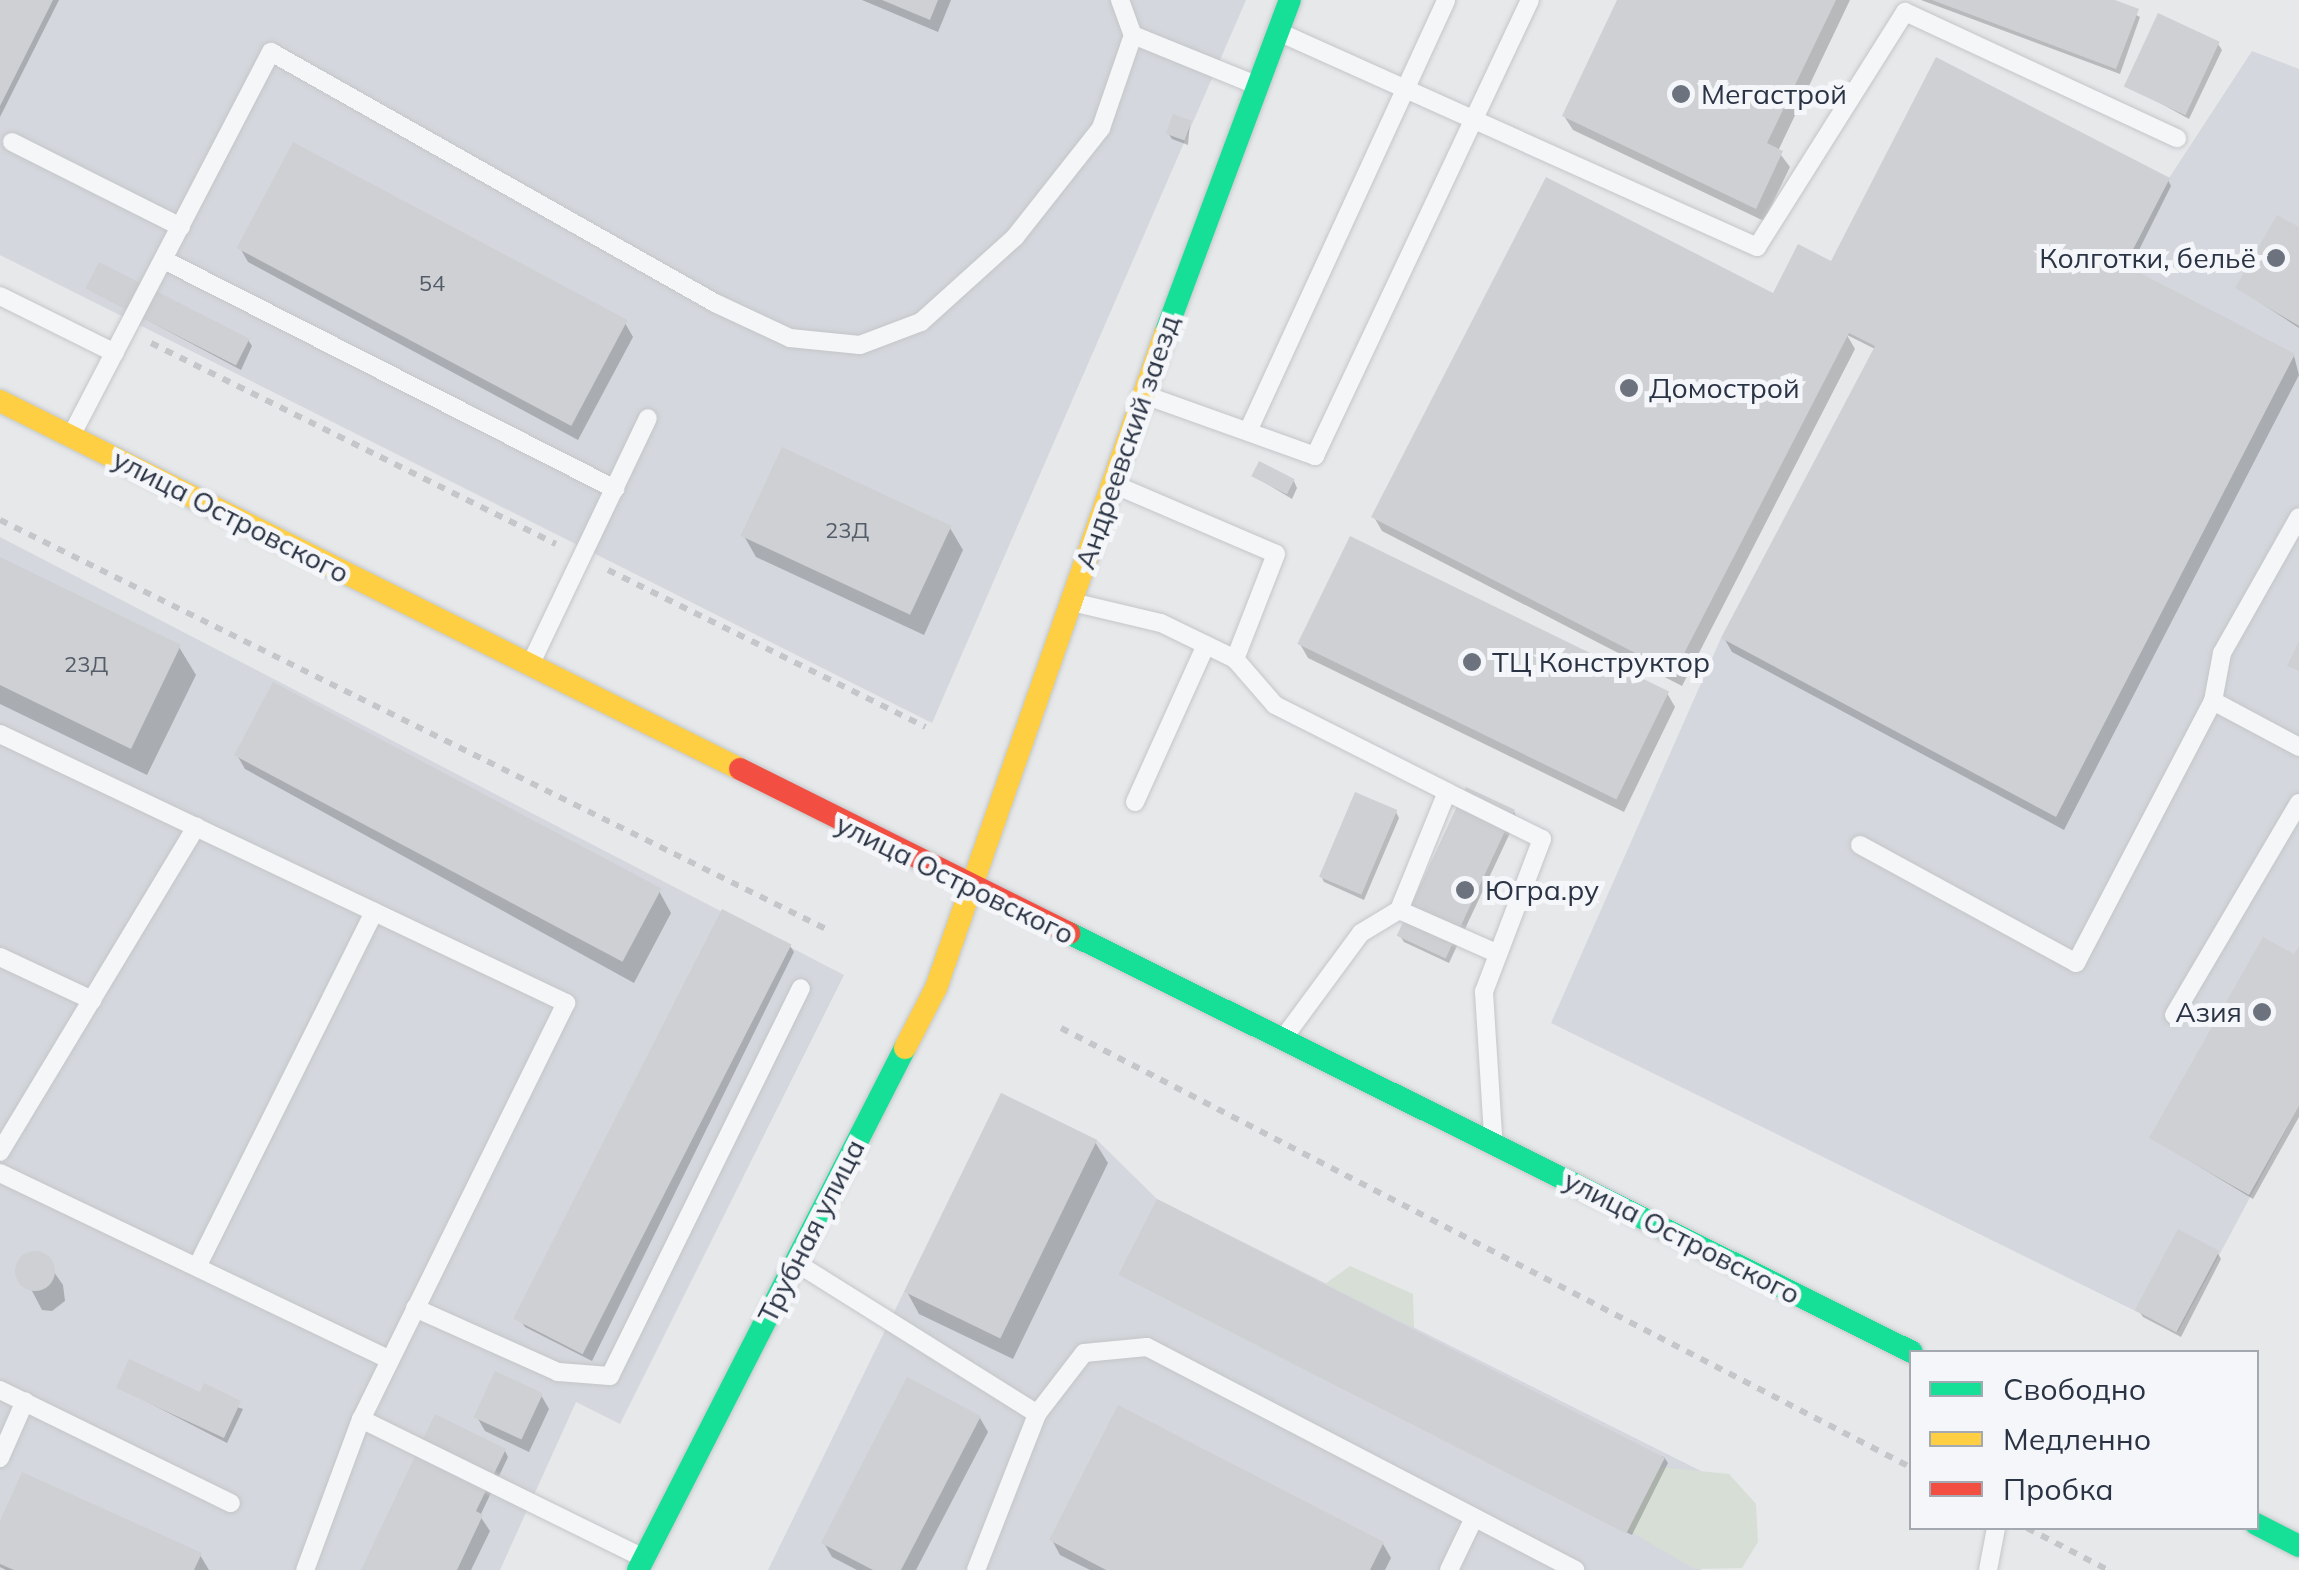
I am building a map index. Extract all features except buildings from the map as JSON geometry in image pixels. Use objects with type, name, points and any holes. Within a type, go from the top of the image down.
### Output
[{"type":"main road","name":"Андреевский заезд","points":[[971,888],[1110,482],[1290,0]]},
{"type":"main road","name":"улица Островского","points":[[0,401],[971,888],[1909,1351]]},
{"type":"main road","name":"Трубная улица","points":[[641,1564],[936,988],[971,888]]},
{"type":"main road","points":[[2259,1526],[2299,1546]]},
{"type":"lane","points":[[71,436],[271,52],[716,303],[790,338],[860,345],[920,322],[1015,238],[1102,128],[1133,35],[1120,0]]},
{"type":"lane","points":[[1249,428],[1446,0]]},
{"type":"lane","points":[[1142,394],[1249,428],[1314,456],[1530,0]]},
{"type":"lane","points":[[1276,31],[1758,247],[1905,12],[2177,138]]},
{"type":"lane","points":[[1133,35],[1256,85]]},
{"type":"lane","points":[[12,142],[181,227]]},
{"type":"lane","points":[[164,260],[615,489]]},
{"type":"lane","points":[[0,296],[115,353]]},
{"type":"lane","points":[[530,666],[648,418]]},
{"type":"lane","points":[[1110,482],[1276,554],[1235,658]]},
{"type":"lane","points":[[1860,845],[2076,963],[2213,702],[2222,653],[2299,516]]},
{"type":"lane","points":[[1072,602],[1161,624],[1235,658],[1275,704],[1542,839],[1484,992],[1493,1143]]},
{"type":"lane","points":[[1135,802],[1206,645]]},
{"type":"lane","points":[[2213,702],[2299,746]]},
{"type":"lane","points":[[0,734],[566,1003],[361,1418],[305,1570]]},
{"type":"lane","points":[[1282,1040],[1361,934],[1398,910],[1448,792]]},
{"type":"lane","points":[[2174,1016],[2299,803]]},
{"type":"lane","points":[[0,1152],[196,827]]},
{"type":"lane","points":[[1398,910],[1496,953]]},
{"type":"lane","points":[[197,1267],[374,912]]},
{"type":"lane","points":[[0,957],[92,1000]]},
{"type":"lane","points":[[414,1308],[558,1372],[610,1376],[801,988]]},
{"type":"lane","points":[[0,1173],[389,1359]]},
{"type":"lane","points":[[795,1262],[1037,1414]]},
{"type":"lane","points":[[976,1570],[1037,1414],[1084,1353],[1147,1347],[1576,1570]]},
{"type":"lane","points":[[0,1390],[230,1503]]},
{"type":"lane","points":[[0,1458],[24,1401]]},
{"type":"lane","points":[[361,1418],[641,1564]]},
{"type":"lane","points":[[1450,1570],[1474,1518]]},
{"type":"lane","points":[[1988,1570],[1996,1530]]},
{"type":"path","points":[[127,331],[925,727]]},
{"type":"path","points":[[0,520],[828,930]]},
{"type":"path","points":[[1061,1028],[1909,1466]]},
{"type":"path","points":[[2031,1530],[2108,1570]]},
{"type":"shaded area","points":[[0,0],[1246,0],[932,723],[0,255]]},
{"type":"shaded area","points":[[2252,51],[2299,69],[2299,1106],[2178,1332],[1551,1023],[1721,638],[1830,433],[2169,178]]},
{"type":"shaded area","points":[[0,537],[844,975],[620,1424],[576,1402],[500,1570],[0,1570]]},
{"type":"shaded area","points":[[1001,1093],[1097,1140],[1157,1199],[1713,1477],[1690,1522],[1701,1570],[768,1570]]},
{"type":"shaded area","points":[[1350,1266],[1413,1294],[1414,1328],[1325,1284]]},
{"type":"shaded area","points":[[1659,1467],[1729,1474],[1756,1504],[1758,1542],[1742,1568],[1694,1569],[1628,1530]]},
{"type":"traffic: fast","points":[[1165,334],[1290,0]]},
{"type":"traffic: fast","points":[[1069,933],[1909,1351]]},
{"type":"traffic: fast","points":[[638,1570],[905,1048]]},
{"type":"traffic: fast","points":[[2259,1526],[2299,1546]]},
{"type":"traffic: slow","points":[[905,1048],[936,988],[1165,334]]},
{"type":"traffic: slow","points":[[0,401],[740,769]]},
{"type":"traffic: jam","points":[[740,769],[1069,933]]},
{"type":"place","name":"Мегастрой","points":[[1681,94]]},
{"type":"place","name":"Колготки, бельё","points":[[2276,258]]},
{"type":"place","name":"Домострой","points":[[1629,388]]},
{"type":"place","name":"ТЦ Конструктор","points":[[1472,662]]},
{"type":"place","name":"Югра.ру","points":[[1465,890]]},
{"type":"place","name":"Азия","points":[[2262,1012]]}]
